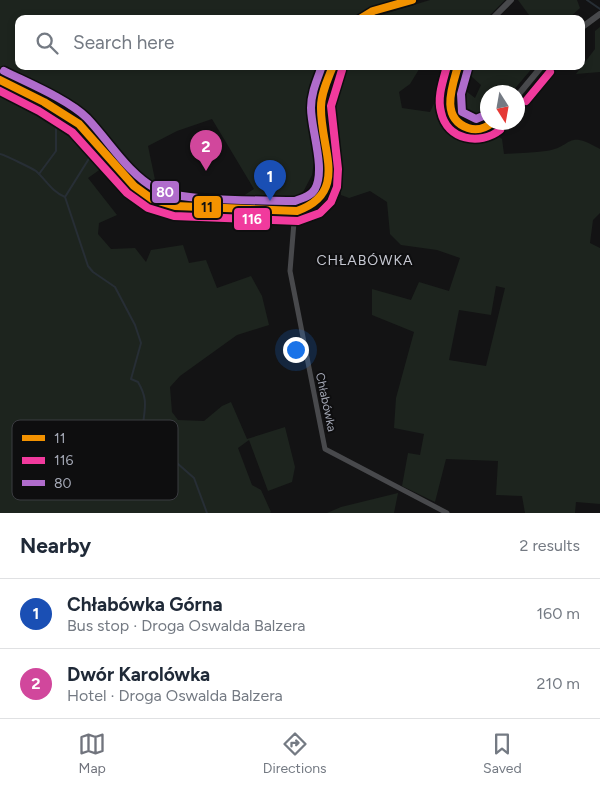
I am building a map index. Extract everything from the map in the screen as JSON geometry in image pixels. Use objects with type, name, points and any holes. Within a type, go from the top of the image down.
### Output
[{"type":"street","points":[[366,15],[373,11],[412,0]]},
{"type":"street","points":[[496,15],[511,0]]},
{"type":"street","points":[[585,25],[600,15]]},
{"type":"street","points":[[0,80],[44,102],[79,124],[134,186],[152,199],[175,206],[297,211],[312,206],[324,195],[329,166],[321,107],[323,93],[332,70]]},
{"type":"street","points":[[457,70],[449,100],[450,111],[454,120],[461,126],[474,130],[480,129]]},
{"type":"street","points":[[525,87],[539,70]]},
{"type":"street","name":"Chłabówka","points":[[320,212],[294,222],[290,262],[303,343],[325,449],[447,513]]},
{"type":"shaded area","points":[[0,0],[403,0],[366,10],[357,15],[15,15],[15,70],[324,70],[314,107],[318,134],[312,175],[302,194],[291,203],[244,203],[243,196],[254,189],[212,119],[177,131],[148,146],[159,199],[149,195],[130,176],[83,120],[54,99],[33,87],[0,74]]},
{"type":"shaded area","points":[[430,0],[505,0],[490,15],[381,15]]},
{"type":"shaded area","points":[[518,0],[577,0],[580,8],[572,15],[529,15]]},
{"type":"shaded area","points":[[600,27],[600,72],[576,74],[579,70],[585,70],[585,62],[595,49],[595,31]]},
{"type":"shaded area","points":[[339,70],[419,70],[410,84],[399,92],[402,108],[430,112],[441,89],[445,90],[444,111],[450,124],[460,132],[473,136],[491,131],[502,139],[504,154],[546,151],[575,140],[581,140],[600,149],[600,213],[593,220],[590,243],[600,248],[600,504],[576,502],[575,513],[525,513],[522,496],[496,495],[498,461],[446,459],[435,502],[402,486],[408,453],[420,455],[424,434],[394,428],[396,398],[414,332],[372,315],[372,289],[411,300],[419,282],[449,291],[460,258],[437,250],[401,245],[390,234],[387,202],[370,191],[349,198],[341,195],[338,159],[329,146],[325,108]],"holes":[[[496,286],[505,288],[486,366],[449,360],[459,310],[491,315]]]},
{"type":"shaded area","points":[[464,70],[531,70],[518,85],[481,85]]},
{"type":"shaded area","points":[[0,86],[46,109],[72,126],[109,163],[88,178],[117,215],[99,223],[98,234],[111,249],[135,248],[146,262],[151,250],[183,245],[189,263],[206,260],[217,288],[251,276],[262,296],[269,325],[237,335],[180,376],[170,387],[172,412],[178,420],[204,421],[222,406],[231,402],[247,439],[285,427],[295,467],[292,482],[268,491],[249,440],[238,448],[252,485],[261,490],[270,513],[0,513]]},
{"type":"shaded area","points":[[480,87],[480,120],[471,123],[459,108],[456,89],[462,88],[475,98]]},
{"type":"shaded area","points":[[398,493],[394,513],[327,513],[341,507]]},
{"type":"waterway","points":[[587,0],[600,9]]},
{"type":"waterway","points":[[39,174],[56,151],[56,129]]},
{"type":"waterway","points":[[0,154],[36,171],[53,189],[65,197],[88,266],[93,272],[115,287],[135,325],[141,343],[131,379],[138,382],[143,393],[145,403],[143,420]]},
{"type":"waterway","points":[[65,197],[90,157]]},
{"type":"waterway","points":[[178,464],[194,478],[207,513]]},
{"type":"transit line","name":"11","points":[[366,15],[373,11],[412,0]]},
{"type":"transit line","name":"80","points":[[4,71],[48,92],[79,111],[136,175],[156,189],[167,193],[202,198],[295,201],[311,193],[318,181],[319,160],[311,102],[321,70]]},
{"type":"transit line","name":"11","points":[[0,80],[44,102],[79,124],[134,186],[152,199],[175,206],[297,211],[313,203],[323,193],[328,181],[321,102],[331,70]]},
{"type":"transit line","name":"116","points":[[0,91],[39,111],[72,132],[127,193],[148,208],[174,216],[298,221],[320,213],[331,202],[337,187],[338,169],[331,106],[342,70]]},
{"type":"transit line","name":"116","points":[[446,70],[441,89],[440,106],[444,121],[450,129],[465,138],[474,139],[492,135],[500,130]]},
{"type":"transit line","name":"11","points":[[457,70],[451,92],[451,110],[459,123],[471,129],[480,128]]},
{"type":"transit line","name":"80","points":[[468,70],[461,94],[462,112],[476,119],[480,117]]},
{"type":"transit line","name":"116","points":[[526,101],[550,72]]},
{"type":"place","name":"Dwór Karolówka","points":[[206,171]]},
{"type":"place","name":"Chłabówka Górna","points":[[270,201]]},
{"type":"district","name":"CHŁABÓWKA","points":[[365,260]]}]
